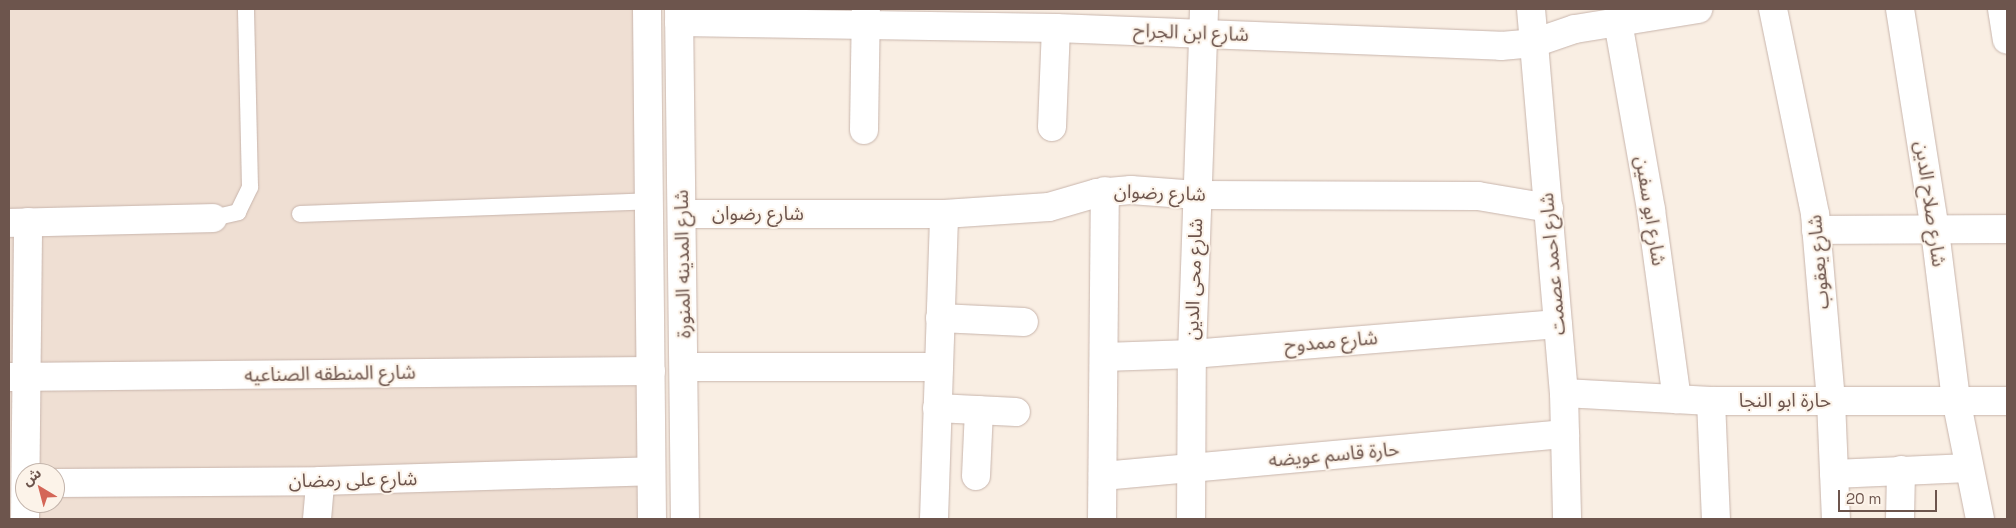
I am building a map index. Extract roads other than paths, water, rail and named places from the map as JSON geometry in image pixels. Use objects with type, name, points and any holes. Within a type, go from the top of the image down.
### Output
[{"type":"street","name":"شارع المدينه المنورة","points":[[647,9],[652,519]]},
{"type":"street","name":"شارع احمد عصمت","points":[[1532,9],[1564,393],[1567,519]]},
{"type":"street","name":"شارع ابن الجراح","points":[[679,15],[1001,18],[1056,28],[1204,21],[1501,46],[1534,43],[1575,29],[1623,17],[1691,9]]},
{"type":"street","name":"شارع يعقوب","points":[[1773,9],[1816,230],[1831,401],[1836,519]]},
{"type":"street","name":"شارع صلاح الدين","points":[[1900,9],[1935,232],[1956,400],[1980,519]]},
{"type":"street","points":[[2002,9],[2007,40]]},
{"type":"street","name":"شارع المدينه المنورة","points":[[679,15],[684,367],[684,519]]},
{"type":"street","points":[[864,130],[866,17]]},
{"type":"street","name":"شارع ابو سفين","points":[[1623,17],[1676,400]]},
{"type":"street","name":"شارع محى الدين","points":[[1191,519],[1192,354],[1204,21]]},
{"type":"street","points":[[1052,127],[1056,28]]},
{"type":"street","name":"شارع رضوان","points":[[682,214],[944,214],[1049,207],[1105,192],[1144,190],[1197,195],[1478,196],[1549,208]]},
{"type":"street","points":[[1102,519],[1105,192]]},
{"type":"street","points":[[934,519],[944,214]]},
{"type":"street","points":[[18,463],[16,377],[18,223],[213,218]]},
{"type":"street","points":[[1816,230],[1935,232],[2007,229]]},
{"type":"street","points":[[940,318],[1024,322]]},
{"type":"street","name":"شارع ممدوح","points":[[1104,357],[1192,354],[1558,324]]},
{"type":"street","points":[[684,367],[939,367]]},
{"type":"street","name":"شارع المنطقه الصناعيه","points":[[16,377],[651,371]]},
{"type":"street","name":"حارة ابو النجا","points":[[1564,393],[1712,401],[2007,401]]},
{"type":"street","points":[[1712,401],[1716,519]]},
{"type":"street","points":[[938,408],[1016,412]]},
{"type":"street","points":[[976,476],[979,410]]},
{"type":"street","name":"حارة قاسم عويضه","points":[[1103,476],[1565,434]]},
{"type":"street","points":[[1834,474],[1969,468]]},
{"type":"street","points":[[1900,470],[1900,519]]},
{"type":"street","name":"شارع على رمضان","points":[[65,483],[320,481],[651,471]]},
{"type":"street","points":[[317,519],[320,481]]},
{"type":"lane","points":[[213,218],[238,212],[250,187],[246,9]]},
{"type":"lane","points":[[300,214],[650,201]]}]
